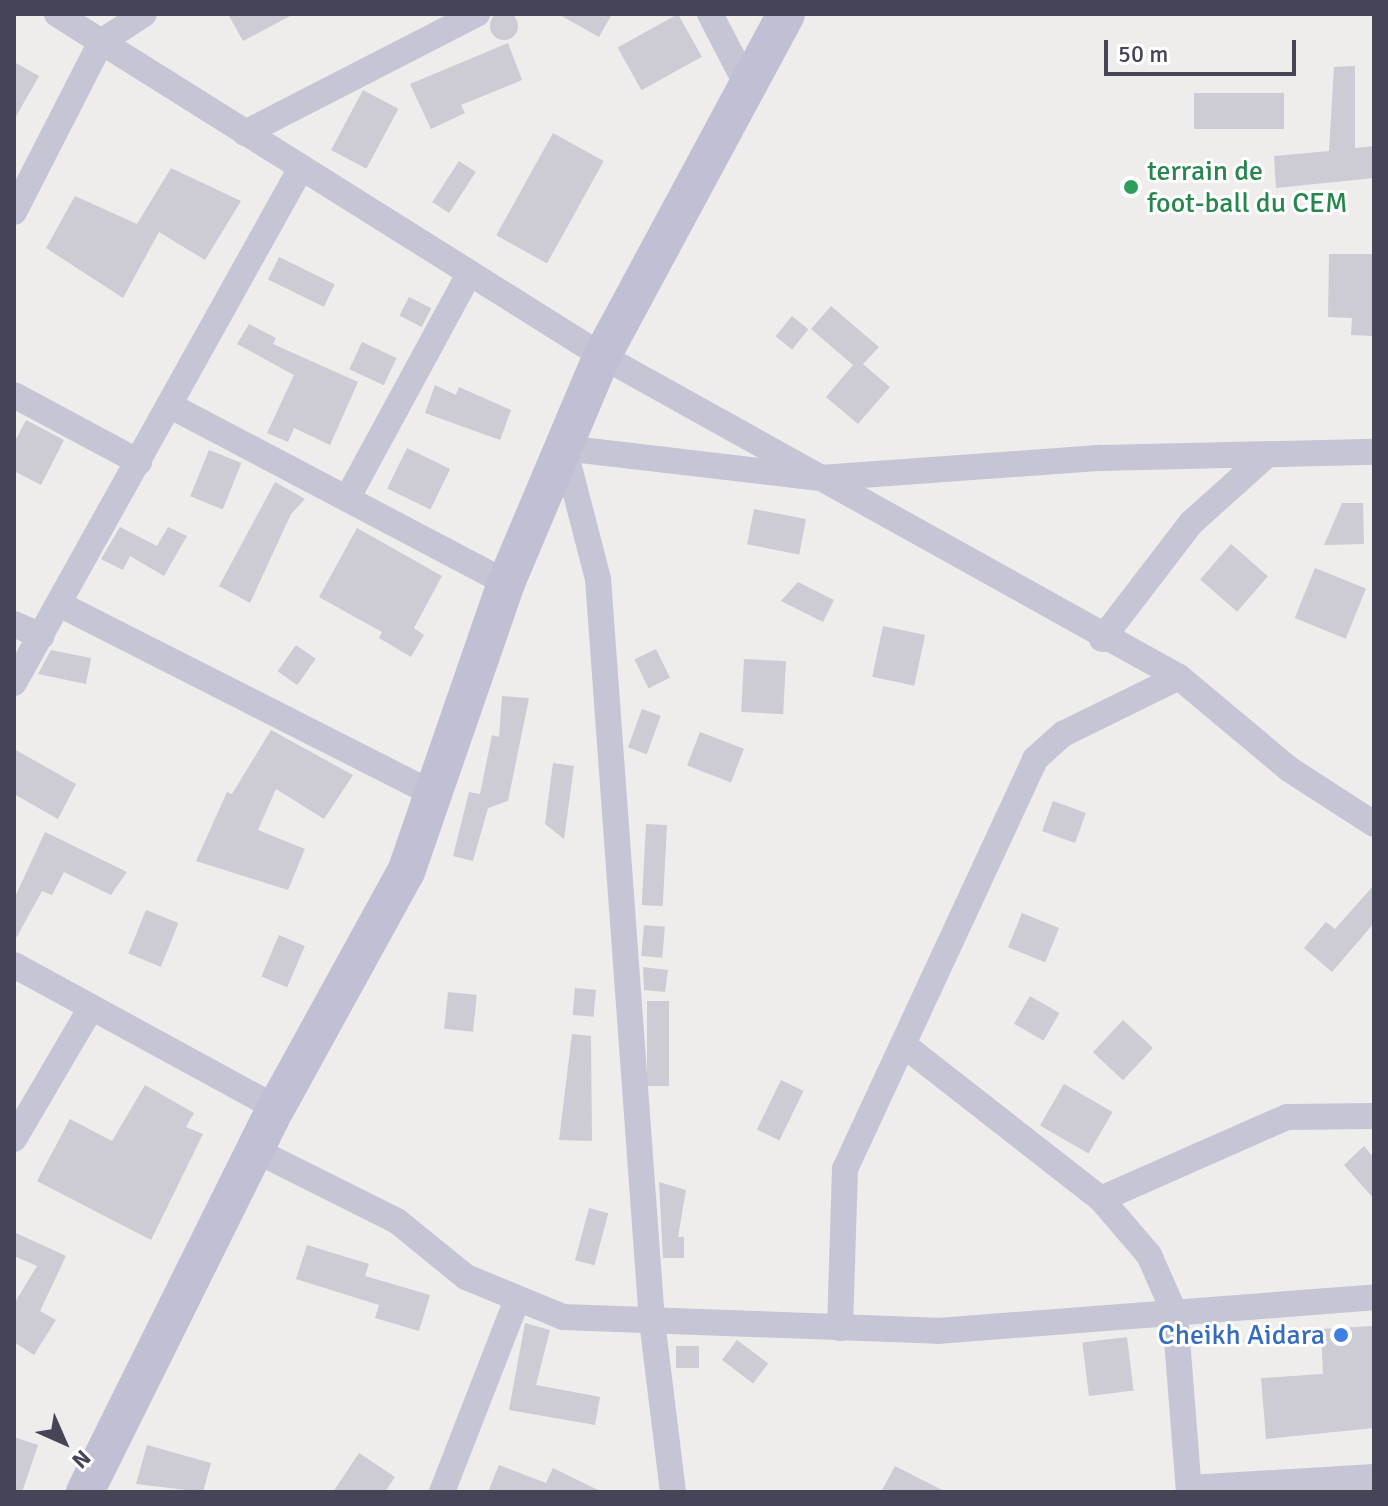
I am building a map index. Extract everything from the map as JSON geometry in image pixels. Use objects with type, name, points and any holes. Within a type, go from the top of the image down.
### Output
[{"type":"main road","points":[[85,1492],[276,1108],[406,872],[506,583],[602,356],[786,14]]},
{"type":"street","points":[[57,14],[468,276],[602,356],[1102,639],[1179,677],[1289,769],[1374,824]]},
{"type":"street","points":[[14,212],[101,42],[144,14]]},
{"type":"street","points":[[245,133],[477,14]]},
{"type":"street","points":[[710,14],[747,85]]},
{"type":"street","points":[[14,683],[61,605],[301,168]]},
{"type":"street","points":[[348,497],[468,276]]},
{"type":"street","points":[[14,395],[139,462]]},
{"type":"street","points":[[169,405],[506,583]]},
{"type":"street","points":[[673,1492],[652,1321],[598,579],[564,448],[820,478],[1268,454],[1374,452]]},
{"type":"street","points":[[1102,639],[1191,523],[1268,454]]},
{"type":"street","points":[[61,605],[433,794]]},
{"type":"street","points":[[14,624],[41,636]]},
{"type":"street","points":[[840,1328],[845,1169],[905,1046],[1035,759],[1063,734],[1179,677]]},
{"type":"street","points":[[14,965],[276,1108]]},
{"type":"street","points":[[14,1139],[91,1008]]},
{"type":"street","points":[[905,1046],[1101,1199],[1149,1255],[1175,1314],[1189,1490],[1374,1477]]},
{"type":"street","points":[[1101,1199],[1287,1117],[1374,1116]]},
{"type":"street","points":[[255,1150],[397,1221],[466,1277],[516,1302],[563,1317],[840,1328],[1046,1328],[1374,1297]]},
{"type":"street","points":[[442,1492],[516,1302]]},
{"type":"building","points":[[504,12],[514,16],[518,26],[514,36],[504,40],[494,36],[490,26],[494,16]]},
{"type":"building","points":[[228,14],[294,14],[243,41]]},
{"type":"building","points":[[558,14],[612,14],[599,37]]},
{"type":"building","points":[[678,14],[702,57],[641,90],[618,47]]},
{"type":"building","points":[[508,43],[522,80],[461,105],[465,113],[431,129],[410,84]]},
{"type":"building","points":[[14,62],[39,76],[14,120]]},
{"type":"building","points":[[1355,66],[1355,148],[1374,146],[1374,178],[1276,188],[1274,156],[1329,151],[1334,67]]},
{"type":"building","points":[[363,90],[398,109],[366,169],[331,150]]},
{"type":"building","points":[[1194,93],[1284,93],[1284,129],[1194,129]]},
{"type":"building","points":[[553,133],[604,161],[547,263],[496,235]]},
{"type":"building","points":[[459,161],[476,172],[449,213],[432,202]]},
{"type":"building","points":[[171,168],[241,201],[205,260],[159,232],[123,298],[46,248],[75,196],[137,224]]},
{"type":"building","points":[[1329,254],[1374,254],[1374,336],[1351,335],[1352,318],[1328,317]]},
{"type":"building","points":[[279,257],[335,284],[324,307],[268,279]]},
{"type":"building","points":[[409,297],[431,308],[422,327],[399,316]]},
{"type":"building","points":[[831,306],[879,347],[863,364],[890,387],[858,424],[826,397],[853,365],[811,329]]},
{"type":"building","points":[[792,316],[808,329],[792,349],[776,336]]},
{"type":"building","points":[[249,324],[276,338],[273,344],[358,382],[330,445],[294,428],[288,442],[267,433],[294,375],[237,344]]},
{"type":"building","points":[[362,342],[396,358],[384,385],[349,369]]},
{"type":"building","points":[[435,385],[456,395],[459,387],[511,410],[500,440],[425,413]]},
{"type":"building","points":[[26,420],[64,440],[41,485],[14,471],[14,443]]},
{"type":"building","points":[[407,448],[450,469],[430,509],[387,488]]},
{"type":"building","points":[[209,450],[241,463],[223,509],[190,496]]},
{"type":"building","points":[[275,482],[305,499],[291,514],[250,603],[219,586]]},
{"type":"building","points":[[1342,503],[1363,503],[1364,544],[1324,545]]},
{"type":"building","points":[[754,509],[806,519],[799,554],[747,544]]},
{"type":"building","points":[[120,527],[157,546],[168,527],[187,536],[164,576],[130,556],[123,570],[101,559]]},
{"type":"building","points":[[357,528],[442,576],[414,628],[424,635],[411,657],[379,638],[382,632],[319,597]]},
{"type":"building","points":[[1231,544],[1268,576],[1237,612],[1200,579]]},
{"type":"building","points":[[1315,568],[1366,589],[1346,639],[1295,618]]},
{"type":"building","points":[[798,582],[834,600],[823,622],[781,601]]},
{"type":"building","points":[[883,626],[925,635],[914,686],[872,677]]},
{"type":"building","points":[[296,645],[316,659],[297,685],[278,671]]},
{"type":"building","points":[[656,649],[670,678],[648,688],[634,660]]},
{"type":"building","points":[[51,650],[91,658],[86,684],[38,674]]},
{"type":"building","points":[[744,659],[786,661],[783,714],[741,712]]},
{"type":"building","points":[[502,696],[529,698],[508,801],[488,808],[473,861],[453,856],[469,792],[480,794],[492,735],[499,737]]},
{"type":"building","points":[[642,709],[661,716],[647,754],[628,748]]},
{"type":"building","points":[[271,730],[353,775],[324,819],[276,789],[258,830],[305,849],[288,890],[196,861],[227,792],[232,794]]},
{"type":"building","points":[[700,732],[744,749],[731,782],[687,766]]},
{"type":"building","points":[[14,749],[76,784],[58,819],[14,794]]},
{"type":"building","points":[[553,763],[574,766],[564,839],[545,824]]},
{"type":"building","points":[[1053,801],[1086,813],[1075,843],[1042,831]]},
{"type":"building","points":[[646,824],[667,825],[663,906],[642,905]]},
{"type":"building","points":[[45,832],[127,872],[111,895],[64,872],[52,895],[42,891],[14,942],[14,899]]},
{"type":"building","points":[[1374,885],[1374,923],[1332,972],[1304,948],[1326,922],[1335,929]]},
{"type":"building","points":[[146,910],[178,923],[161,967],[128,954]]},
{"type":"building","points":[[1022,913],[1059,928],[1045,962],[1008,947]]},
{"type":"building","points":[[644,925],[665,927],[662,958],[641,956]]},
{"type":"building","points":[[279,935],[305,946],[287,987],[261,976]]},
{"type":"building","points":[[643,967],[668,970],[665,992],[644,990]]},
{"type":"building","points":[[575,988],[596,990],[594,1017],[573,1015]]},
{"type":"building","points":[[448,992],[477,995],[473,1032],[444,1029]]},
{"type":"building","points":[[1030,996],[1059,1013],[1043,1041],[1014,1024]]},
{"type":"building","points":[[647,1001],[669,1001],[669,1086],[647,1086]]},
{"type":"building","points":[[1123,1020],[1153,1048],[1123,1080],[1093,1052]]},
{"type":"building","points":[[572,1034],[591,1036],[592,1141],[559,1140]]},
{"type":"building","points":[[781,1080],[803,1091],[779,1140],[757,1129]]},
{"type":"building","points":[[1064,1084],[1112,1112],[1088,1154],[1040,1126]]},
{"type":"building","points":[[145,1085],[194,1113],[186,1127],[203,1134],[151,1240],[37,1181],[70,1119],[112,1141]]},
{"type":"building","points":[[1364,1146],[1374,1158],[1374,1199],[1344,1165]]},
{"type":"building","points":[[659,1182],[686,1190],[678,1237],[684,1237],[684,1258],[663,1258]]},
{"type":"building","points":[[589,1208],[608,1213],[594,1265],[575,1260]]},
{"type":"building","points":[[14,1232],[66,1256],[40,1311],[56,1320],[34,1355],[14,1342],[14,1304],[37,1266],[14,1256]]},
{"type":"building","points":[[307,1245],[369,1264],[365,1276],[430,1295],[419,1331],[375,1318],[379,1305],[296,1279]]},
{"type":"building","points":[[525,1323],[550,1330],[536,1385],[600,1397],[595,1425],[509,1410]]},
{"type":"building","points":[[1374,1326],[1374,1428],[1266,1439],[1261,1378],[1323,1374],[1321,1329]]},
{"type":"building","points":[[1127,1337],[1134,1391],[1089,1396],[1082,1342]]},
{"type":"building","points":[[737,1340],[768,1363],[753,1383],[722,1360]]},
{"type":"building","points":[[676,1346],[699,1346],[699,1368],[676,1368]]},
{"type":"building","points":[[14,1437],[38,1445],[22,1492],[14,1492]]},
{"type":"building","points":[[147,1445],[211,1463],[203,1492],[136,1484]]},
{"type":"building","points":[[359,1453],[395,1477],[385,1492],[333,1492]]},
{"type":"building","points":[[499,1465],[546,1483],[553,1468],[602,1492],[488,1492]]},
{"type":"building","points":[[895,1466],[946,1492],[881,1492]]},
{"type":"place","name":"terrain de foot-ball du CEM","points":[[1131,187]]},
{"type":"place","name":"Cheikh Aidara","points":[[1341,1335]]}]
